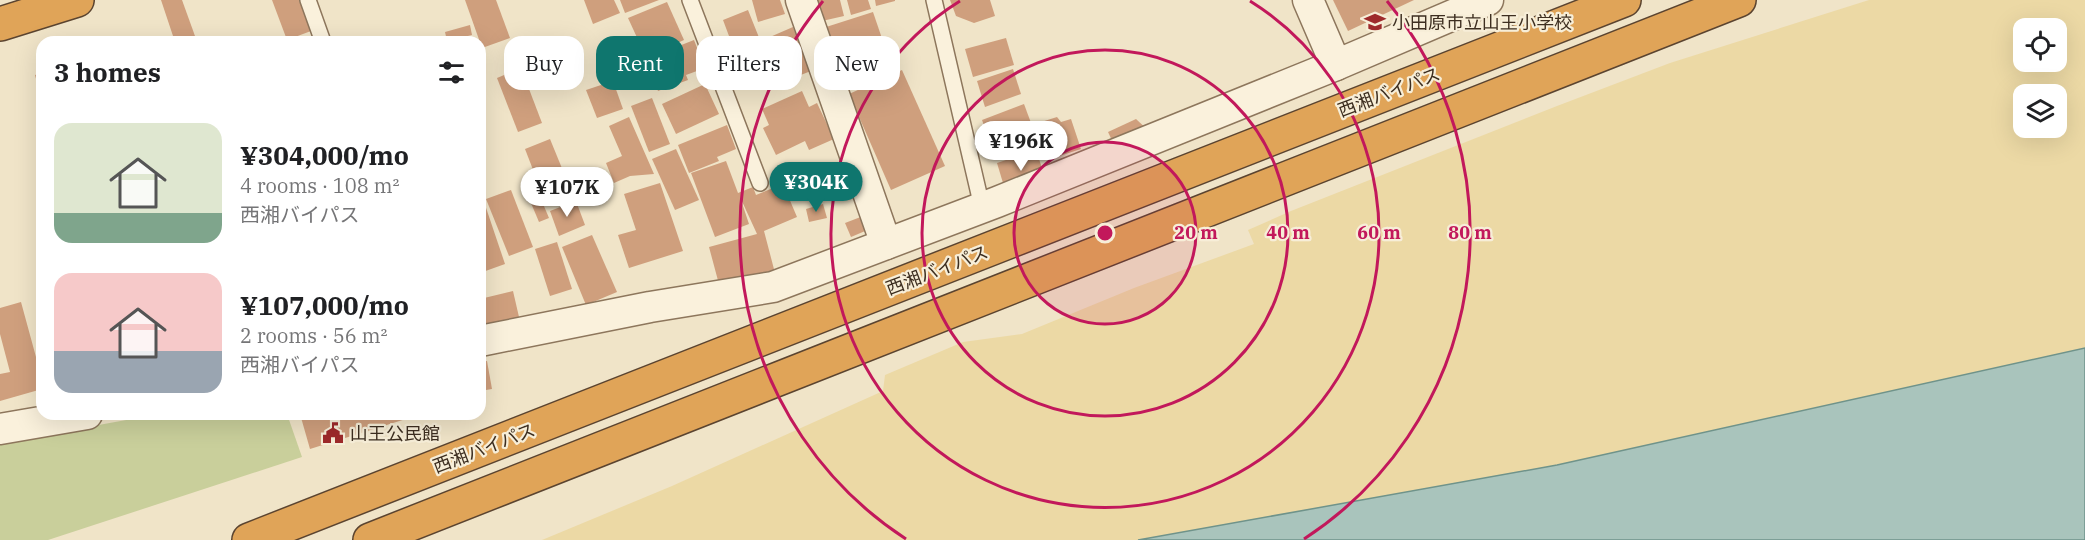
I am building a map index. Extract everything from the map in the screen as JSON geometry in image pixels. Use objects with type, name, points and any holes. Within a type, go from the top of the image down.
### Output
[{"type":"highway","points":[[0,24],[77,0]]},
{"type":"highway","name":"西湘バイパス","points":[[249,540],[1624,0]]},
{"type":"highway","points":[[370,540],[1739,0]]},
{"type":"street","points":[[801,0],[886,244]]},
{"type":"street","points":[[1308,0],[1336,64]]},
{"type":"street","points":[[486,340],[650,307],[773,287],[982,207],[1488,0]]},
{"type":"street","points":[[0,429],[52,420]]},
{"type":"lane","points":[[308,0],[321,36]]},
{"type":"lane","points":[[690,0],[760,183]]},
{"type":"lane","points":[[934,0],[982,207]]},
{"type":"green space","points":[[126,420],[289,420],[302,457],[48,540],[0,540],[0,443]]},
{"type":"sand","points":[[1869,0],[2085,0],[2085,348],[1557,465],[1138,540],[542,540],[672,486],[883,391],[885,375],[963,342],[1022,334],[1134,288],[1254,244],[1248,230],[1670,63]]},
{"type":"water","points":[[2085,348],[2085,540],[1138,540],[1557,465]]},
{"type":"building","points":[[161,0],[182,0],[195,36],[173,36]]},
{"type":"building","points":[[272,0],[299,0],[311,31],[298,36],[286,36]]},
{"type":"building","points":[[465,0],[496,0],[509,36],[504,36],[504,40],[486,47],[486,36],[478,36]]},
{"type":"building","points":[[584,0],[614,0],[620,13],[593,24]]},
{"type":"building","points":[[620,0],[659,0],[625,13]]},
{"type":"building","points":[[752,0],[780,0],[785,14],[758,22]]},
{"type":"building","points":[[817,0],[840,0],[844,16],[822,21]]},
{"type":"building","points":[[847,0],[868,0],[871,9],[851,15]]},
{"type":"building","points":[[875,0],[895,0],[895,1],[876,6]]},
{"type":"building","points":[[950,0],[990,0],[995,16],[974,23],[956,16]]},
{"type":"building","points":[[1333,0],[1414,0],[1348,31]]},
{"type":"building","points":[[667,2],[682,36],[636,36],[628,18]]},
{"type":"building","points":[[748,10],[758,36],[729,36],[723,20]]},
{"type":"building","points":[[873,12],[881,36],[826,36],[823,28]]},
{"type":"building","points":[[470,25],[472,35],[446,36],[445,32]]},
{"type":"building","points":[[793,27],[797,36],[772,36]]},
{"type":"building","points":[[1006,38],[1014,65],[973,77],[965,49]]},
{"type":"building","points":[[694,40],[696,71],[686,75],[688,80],[684,81],[684,44]]},
{"type":"building","points":[[802,49],[811,71],[802,74]]},
{"type":"building","points":[[1013,69],[1021,94],[985,107],[977,81]]},
{"type":"building","points":[[902,70],[945,166],[891,190],[849,94],[858,90],[900,90],[900,71]]},
{"type":"building","points":[[504,75],[504,90],[529,90],[542,123],[518,132],[497,78]]},
{"type":"building","points":[[596,87],[596,90],[616,90],[623,109],[597,118],[586,90]]},
{"type":"building","points":[[696,88],[708,90],[719,114],[676,134],[662,104]]},
{"type":"building","points":[[802,91],[809,107],[817,103],[834,139],[809,150],[805,141],[776,155],[763,128],[769,125],[762,109]]},
{"type":"building","points":[[652,98],[670,144],[649,152],[631,106]]},
{"type":"building","points":[[1024,104],[1034,131],[992,147],[982,120]]},
{"type":"building","points":[[629,117],[654,174],[630,176],[614,183],[606,163],[622,156],[609,126]]},
{"type":"building","points":[[1057,117],[1061,122],[1071,119],[1081,149],[1047,160],[1035,124]]},
{"type":"building","points":[[1136,119],[1151,133],[1116,149],[1108,132]]},
{"type":"building","points":[[727,125],[736,149],[717,157],[719,161],[689,173],[678,145]]},
{"type":"building","points":[[550,139],[568,183],[542,193],[525,149]]},
{"type":"building","points":[[676,149],[699,200],[675,210],[652,159]]},
{"type":"building","points":[[1036,150],[1046,180],[1006,193],[997,163]]},
{"type":"building","points":[[726,161],[738,193],[753,187],[756,195],[783,184],[797,217],[764,231],[775,273],[720,288],[709,247],[757,234],[740,197],[749,224],[715,237],[691,173]]},
{"type":"building","points":[[660,183],[683,251],[629,268],[618,235],[636,230],[624,194]]},
{"type":"building","points":[[511,190],[533,247],[509,256],[486,199]]},
{"type":"building","points":[[538,192],[549,218],[539,222],[528,196]]},
{"type":"building","points":[[576,201],[585,225],[559,236],[550,211]]},
{"type":"building","points":[[823,204],[827,218],[809,222],[806,209]]},
{"type":"building","points":[[486,208],[505,264],[486,271]]},
{"type":"building","points":[[871,213],[877,226],[851,237],[845,223]]},
{"type":"building","points":[[592,235],[617,292],[586,305],[562,247]]},
{"type":"building","points":[[557,242],[572,289],[550,296],[535,249]]},
{"type":"building","points":[[513,291],[519,317],[486,325],[486,298]]},
{"type":"building","points":[[21,302],[36,357],[36,391],[0,401],[0,374],[10,372],[0,334],[0,308]]},
{"type":"building","points":[[486,361],[492,389],[486,390]]},
{"type":"building","name":"山王公民館","points":[[302,420],[403,420],[310,449]]},
{"type":"place","name":"小田原市立山王小学校","points":[[1375,22]]},
{"type":"place","name":"山王公民館","points":[[333,433]]}]
